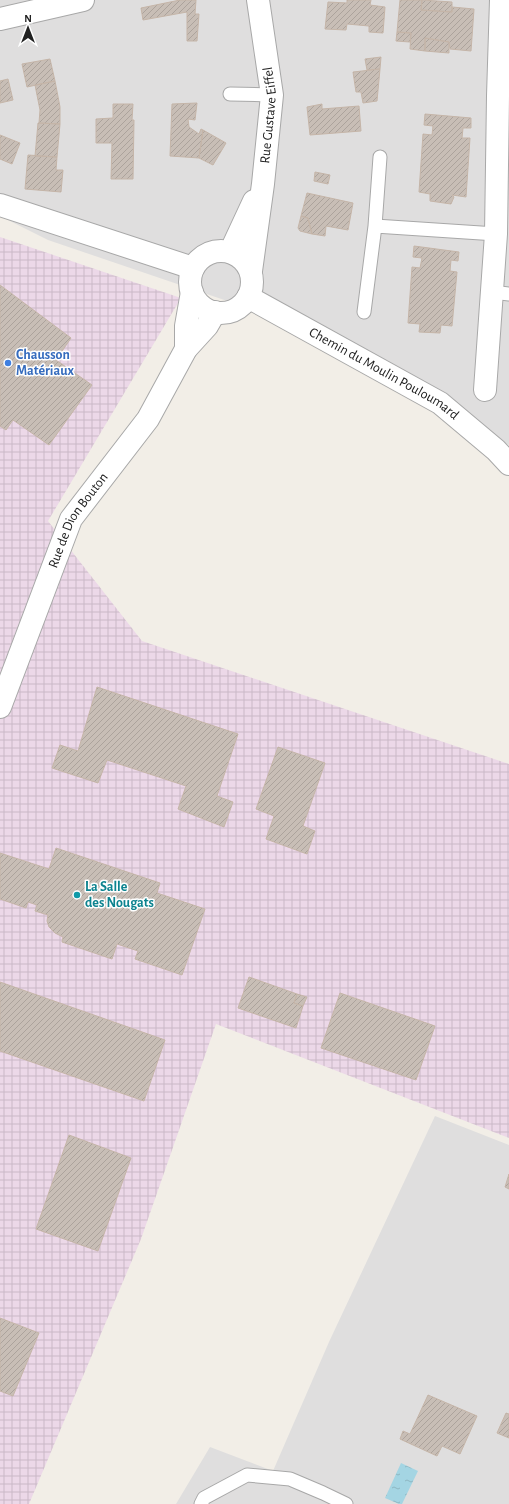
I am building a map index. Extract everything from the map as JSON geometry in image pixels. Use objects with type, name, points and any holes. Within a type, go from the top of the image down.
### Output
[{"type":"street","points":[[0,19],[83,0]]},
{"type":"street","name":"Rue Gustave Eiffel","points":[[251,271],[263,184],[272,95],[258,0]]},
{"type":"street","points":[[485,390],[501,293],[496,234],[503,145],[501,0]]},
{"type":"street","name":"Rue Gustave Eiffel","points":[[233,253],[234,244],[263,184]]},
{"type":"street","points":[[0,205],[193,268]]},
{"type":"street","points":[[224,250],[233,253],[244,260],[251,271],[252,285],[248,297],[242,305],[234,310],[224,313],[215,312],[198,303],[192,292],[190,287],[190,278],[193,268],[205,255],[214,251],[224,250]]},
{"type":"street","name":"Rue de Dion Bouton","points":[[186,349],[186,326],[192,292]]},
{"type":"street","name":"Chemin du Moulin Pouloumard","points":[[248,297],[440,403],[496,450],[509,464]]},
{"type":"street","name":"Rue de Dion Bouton","points":[[0,708],[70,519],[148,419],[186,349],[207,326],[215,312]]},
{"type":"lane","points":[[230,94],[272,95]]},
{"type":"lane","points":[[364,312],[375,226],[380,157]]},
{"type":"lane","points":[[375,226],[496,234]]},
{"type":"lane","points":[[201,1504],[204,1498],[247,1475],[290,1479],[346,1504]]},
{"type":"shaded area","points":[[0,0],[509,0],[509,445],[283,320],[48,240],[0,216]]},
{"type":"shaded area","points":[[0,237],[181,298],[48,521],[142,641],[509,764],[509,1138],[216,1024],[141,1239],[29,1504],[0,1504]]},
{"type":"shaded area","points":[[435,1116],[509,1145],[509,1504],[176,1504],[210,1447],[273,1471],[329,1342]]},
{"type":"water","points":[[401,1463],[418,1471],[402,1504],[399,1504],[385,1498]]},
{"type":"building","points":[[180,0],[196,0],[195,14],[199,14],[197,41],[187,41],[187,12],[143,20],[141,8]]},
{"type":"building","points":[[347,0],[371,0],[370,5],[385,7],[383,33],[369,32],[369,26],[347,24],[346,30],[325,29],[328,2],[347,3]]},
{"type":"building","points":[[400,0],[422,0],[421,10],[452,12],[452,7],[474,9],[471,51],[450,49],[449,42],[425,38],[425,51],[410,49],[411,33],[397,32]]},
{"type":"building","points":[[422,0],[452,2],[452,12],[421,10]]},
{"type":"building","points":[[397,32],[411,33],[410,42],[396,41]]},
{"type":"building","points":[[425,38],[449,42],[449,53],[425,51]]},
{"type":"building","points":[[381,57],[380,69],[367,70],[365,59]]},
{"type":"building","points":[[50,59],[55,81],[27,87],[22,64]]},
{"type":"building","points":[[380,69],[377,101],[363,103],[361,92],[356,92],[353,72]]},
{"type":"building","points":[[8,79],[13,100],[0,103],[0,81]]},
{"type":"building","points":[[55,81],[60,107],[60,124],[39,123],[40,110],[35,85]]},
{"type":"building","points":[[197,103],[195,120],[188,119],[189,127],[199,134],[201,129],[203,130],[199,158],[170,156],[172,104]]},
{"type":"building","points":[[113,104],[133,104],[133,179],[111,179],[112,143],[96,143],[96,119],[113,118]]},
{"type":"building","points":[[322,104],[322,109],[359,106],[361,131],[310,135],[307,107]]},
{"type":"building","points":[[425,114],[471,118],[471,128],[463,128],[462,138],[470,138],[466,197],[452,195],[454,197],[451,204],[430,201],[430,194],[419,192],[423,134],[432,135],[433,126],[424,125]]},
{"type":"building","points":[[38,123],[60,124],[57,157],[35,156]]},
{"type":"building","points":[[203,130],[226,143],[213,165],[199,158]]},
{"type":"building","points":[[0,135],[20,143],[12,164],[0,159]]},
{"type":"building","points":[[28,155],[57,157],[56,170],[63,170],[61,192],[25,189]]},
{"type":"building","points":[[315,172],[330,175],[328,184],[314,181]]},
{"type":"building","points":[[307,193],[353,203],[348,230],[326,226],[325,236],[312,234],[308,218],[301,216]]},
{"type":"building","points":[[301,216],[308,218],[312,234],[300,231],[298,228]]},
{"type":"building","points":[[414,246],[459,252],[458,261],[451,260],[450,271],[457,272],[452,326],[441,325],[440,333],[419,332],[420,324],[408,323],[412,267],[420,268],[422,258],[413,257]]},
{"type":"building","points":[[0,285],[71,338],[56,360],[92,385],[49,445],[13,420],[6,430],[0,426]]},
{"type":"building","points":[[97,687],[238,734],[217,796],[233,802],[224,827],[178,809],[186,786],[107,760],[98,783],[52,768],[60,745],[78,751]]},
{"type":"building","points":[[278,747],[325,763],[303,826],[315,831],[307,854],[266,839],[274,816],[256,809]]},
{"type":"building","points":[[56,848],[160,883],[157,893],[205,909],[182,975],[135,959],[138,951],[117,944],[112,959],[62,942],[63,937],[55,933],[49,927],[47,921],[48,915],[35,911],[37,905],[28,902],[26,908],[0,899],[0,853],[49,869]]},
{"type":"building","points":[[249,977],[297,994],[294,1003],[303,1006],[296,1028],[238,1008]]},
{"type":"building","points":[[0,982],[165,1040],[144,1101],[0,1051]]},
{"type":"building","points":[[340,993],[435,1026],[416,1080],[321,1048]]},
{"type":"building","points":[[297,994],[307,997],[303,1006],[294,1003]]},
{"type":"building","points":[[69,1135],[131,1158],[98,1251],[36,1229]]},
{"type":"building","points":[[509,1174],[509,1189],[505,1187]]},
{"type":"building","points":[[0,1318],[39,1333],[13,1396],[0,1391]]},
{"type":"building","points":[[428,1395],[477,1416],[460,1454],[442,1446],[437,1456],[400,1439],[403,1431],[410,1434]]},
{"type":"building","points":[[506,1413],[509,1414],[509,1438],[497,1433]]},
{"type":"place","name":"Chausson Matériaux","points":[[8,363]]},
{"type":"place","name":"La Salle des Nougats","points":[[77,895]]}]
